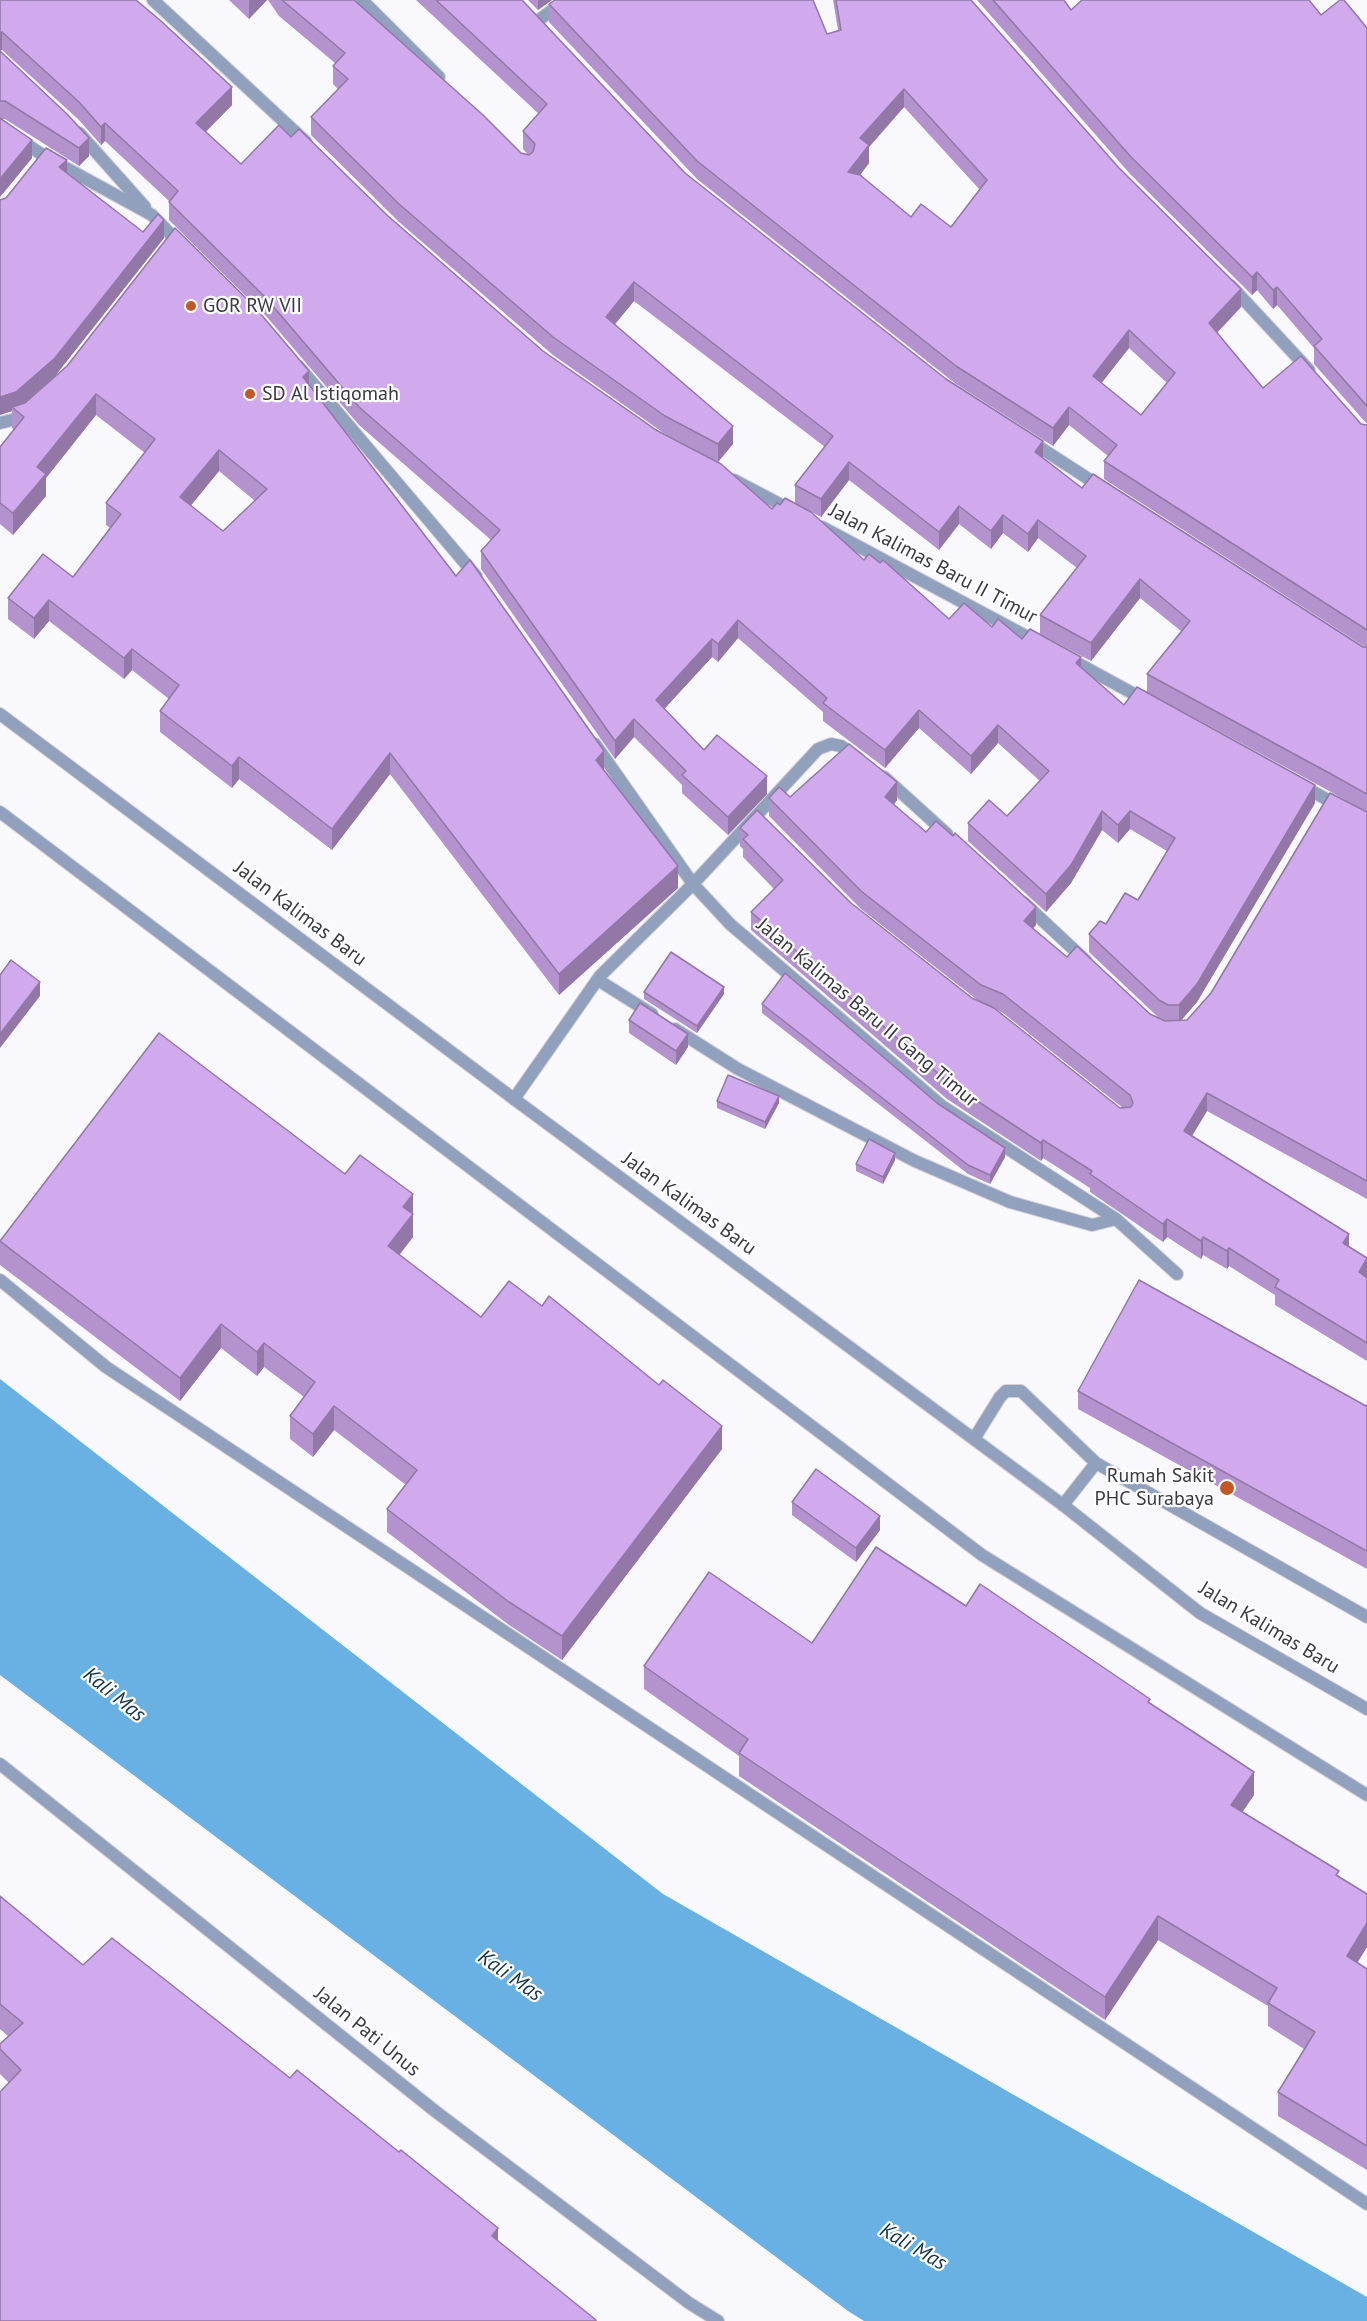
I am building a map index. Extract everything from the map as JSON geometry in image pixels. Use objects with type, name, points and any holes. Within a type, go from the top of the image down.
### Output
[{"type":"street","points":[[153,0],[318,153]]},
{"type":"street","points":[[362,0],[445,82]]},
{"type":"street","points":[[537,22],[566,0]]},
{"type":"street","points":[[0,126],[40,160],[152,215]]},
{"type":"street","points":[[73,126],[152,215],[171,243],[190,254]]},
{"type":"street","points":[[1224,279],[1257,311],[1320,383]]},
{"type":"street","points":[[291,358],[481,583]]},
{"type":"street","points":[[0,423],[20,418],[36,404]]},
{"type":"street","points":[[1020,435],[1110,492]]},
{"type":"street","name":"Jalan Kalimas Baru II Timur","points":[[724,475],[1152,704]]},
{"type":"street","name":"Jalan Kalimas Baru","points":[[0,714],[514,1099],[1063,1505],[1200,1614],[1367,1709]]},
{"type":"street","name":"Jalan Kalimas Baru II Gang Timur","points":[[591,738],[693,884],[730,924],[942,1106],[1116,1219],[1178,1274]]},
{"type":"street","points":[[514,1099],[598,980],[760,819],[818,749],[831,744],[841,746],[903,792],[933,823],[961,845]]},
{"type":"street","points":[[1296,782],[1367,822]]},
{"type":"street","points":[[1318,814],[1327,799]]},
{"type":"street","points":[[0,812],[982,1555],[1367,1795]]},
{"type":"street","points":[[1017,897],[1094,969]]},
{"type":"street","points":[[598,980],[738,1069],[915,1161],[1021,1204],[1092,1225],[1116,1219]]},
{"type":"street","points":[[0,1280],[116,1374],[1367,2204]]},
{"type":"street","points":[[974,1439],[1000,1397],[1006,1391],[1021,1392],[1096,1463],[1367,1617]]},
{"type":"street","points":[[1063,1505],[1096,1463]]},
{"type":"street","name":"Jalan Pati Unus","points":[[0,1764],[435,2111],[689,2304],[718,2321]]},
{"type":"water","name":"Kali Mas","points":[[0,1379],[663,1894],[1367,2297],[1367,2321],[864,2321],[848,2311],[0,1675]]},
{"type":"building","points":[[0,0],[136,0],[232,87],[196,123],[241,164],[279,125],[291,137],[299,129],[388,216],[543,351],[656,430],[721,464],[772,509],[777,503],[780,505],[785,498],[811,512],[864,560],[869,554],[880,563],[883,560],[949,619],[964,603],[992,627],[998,619],[1022,639],[1030,629],[1081,657],[1076,663],[1124,705],[1137,687],[1315,785],[1197,984],[1179,1005],[1168,1005],[1159,1000],[1089,934],[1100,921],[1106,924],[1125,893],[1138,900],[1175,838],[1130,811],[1118,825],[1102,811],[1071,865],[1046,894],[968,823],[989,800],[1007,816],[1049,771],[998,725],[971,756],[919,710],[885,750],[823,703],[827,698],[738,620],[718,644],[712,639],[656,700],[704,750],[717,735],[767,776],[728,817],[682,775],[686,771],[634,719],[615,741],[481,551],[500,530],[359,407],[266,298],[169,202],[178,191],[105,123],[101,127],[79,102],[2,32],[0,33]]},
{"type":"building","points":[[282,0],[354,0],[483,115],[521,153],[529,155],[533,152],[535,144],[523,131],[547,104],[436,0],[522,0],[685,173],[946,379],[1043,441],[1035,452],[1082,488],[1093,474],[1363,647],[1367,647],[1367,794],[1147,674],[1190,621],[1140,579],[1091,643],[1040,615],[1086,556],[1038,520],[1028,534],[1003,515],[991,531],[959,506],[939,532],[849,462],[821,499],[795,485],[833,436],[634,282],[606,317],[733,426],[718,444],[665,416],[553,337],[399,204],[311,117],[348,79],[333,66],[345,53]]},
{"type":"building","points":[[555,0],[813,0],[827,34],[841,30],[836,0],[971,0],[1119,168],[1241,289],[1209,323],[1263,388],[1301,356],[1361,424],[1367,425],[1367,630],[1104,461],[1117,445],[1069,407],[1053,428],[956,366],[697,161],[549,4]],"holes":[[[904,89],[987,180],[951,227],[921,204],[911,217],[860,175],[848,172],[869,145],[860,138]],[[1129,330],[1175,373],[1141,415],[1093,376]]]},
{"type":"building","points":[[993,0],[1064,0],[1071,10],[1082,0],[1309,0],[1321,15],[1340,0],[1344,0],[1367,28],[1367,406],[1314,346],[1322,339],[1277,287],[1273,290],[1257,272],[1252,277],[1131,157]]},
{"type":"building","points":[[0,51],[89,138],[79,148],[5,101],[0,101]]},
{"type":"building","points":[[0,118],[32,140],[0,179]]},
{"type":"building","points":[[46,148],[67,160],[59,167],[143,232],[158,214],[164,220],[55,358],[16,392],[0,397],[0,200],[6,198]]},
{"type":"building","points":[[175,228],[254,306],[309,371],[303,377],[456,576],[470,560],[604,751],[596,760],[678,866],[559,974],[390,753],[332,829],[239,757],[232,766],[160,711],[179,685],[132,649],[124,658],[49,600],[34,618],[8,598],[43,554],[73,577],[121,514],[106,503],[155,439],[96,394],[37,467],[46,474],[13,513],[0,503],[0,447],[24,417],[12,407],[25,403],[67,366]],"holes":[[[219,450],[267,489],[223,531],[180,497]]]},
{"type":"building","points":[[849,744],[897,782],[885,797],[926,832],[936,821],[953,836],[955,833],[1036,907],[1024,921],[1067,957],[1077,946],[1150,1014],[1165,1021],[1187,1020],[1211,993],[1330,793],[1367,812],[1367,1181],[1207,1093],[1184,1131],[1349,1234],[1343,1243],[1367,1258],[1359,1272],[1367,1278],[1367,1343],[1275,1287],[1279,1280],[1229,1248],[1227,1251],[1203,1237],[1201,1241],[1167,1219],[1163,1224],[1090,1174],[1092,1171],[1043,1140],[1041,1143],[947,1081],[751,912],[783,880],[743,839],[748,835],[740,828],[757,810],[851,903],[972,998],[994,1008],[1120,1108],[1131,1107],[1133,1103],[1130,1095],[1003,994],[981,985],[861,891],[769,798],[779,787],[790,797]]},
{"type":"building","points":[[671,952],[724,987],[697,1026],[644,992]]},
{"type":"building","points":[[11,960],[40,982],[0,1034],[0,975]]},
{"type":"building","points":[[785,973],[937,1103],[1005,1148],[990,1175],[968,1165],[762,1004]]},
{"type":"building","points":[[640,1003],[688,1034],[676,1051],[629,1020]]},
{"type":"building","points":[[159,1033],[345,1174],[360,1155],[413,1194],[403,1207],[413,1214],[388,1246],[481,1317],[509,1281],[542,1306],[549,1296],[659,1385],[663,1380],[722,1426],[562,1636],[509,1602],[387,1509],[417,1470],[334,1406],[313,1434],[290,1416],[315,1382],[264,1343],[257,1352],[221,1324],[180,1378],[0,1241]]},
{"type":"building","points":[[728,1075],[779,1096],[765,1122],[717,1101]]},
{"type":"building","points":[[869,1139],[895,1153],[883,1177],[856,1164]]},
{"type":"building","points":[[1139,1280],[1367,1405],[1367,1551],[1078,1391]]},
{"type":"building","points":[[816,1469],[880,1516],[856,1548],[792,1502]]},
{"type":"building","points":[[876,1547],[966,1606],[980,1584],[1150,1699],[1148,1702],[1254,1772],[1231,1805],[1339,1871],[1336,1875],[1367,1894],[1367,1923],[1347,1956],[1367,1969],[1367,2146],[1278,2092],[1315,2032],[1268,2003],[1277,1988],[1158,1916],[1105,1997],[739,1753],[748,1739],[644,1666],[709,1572],[812,1643]]},
{"type":"building","points":[[0,1896],[83,1965],[112,1938],[290,2078],[297,2070],[399,2152],[401,2150],[498,2228],[492,2236],[596,2321],[0,2321],[0,2092],[21,2070],[0,2049],[0,2044],[23,2023],[0,2004]]},
{"type":"place","name":"GOR RW VII","points":[[191,306]]},
{"type":"place","name":"SD Al Istiqomah","points":[[250,394]]},
{"type":"place","name":"Rumah Sakit PHC Surabaya","points":[[1227,1488]]}]
